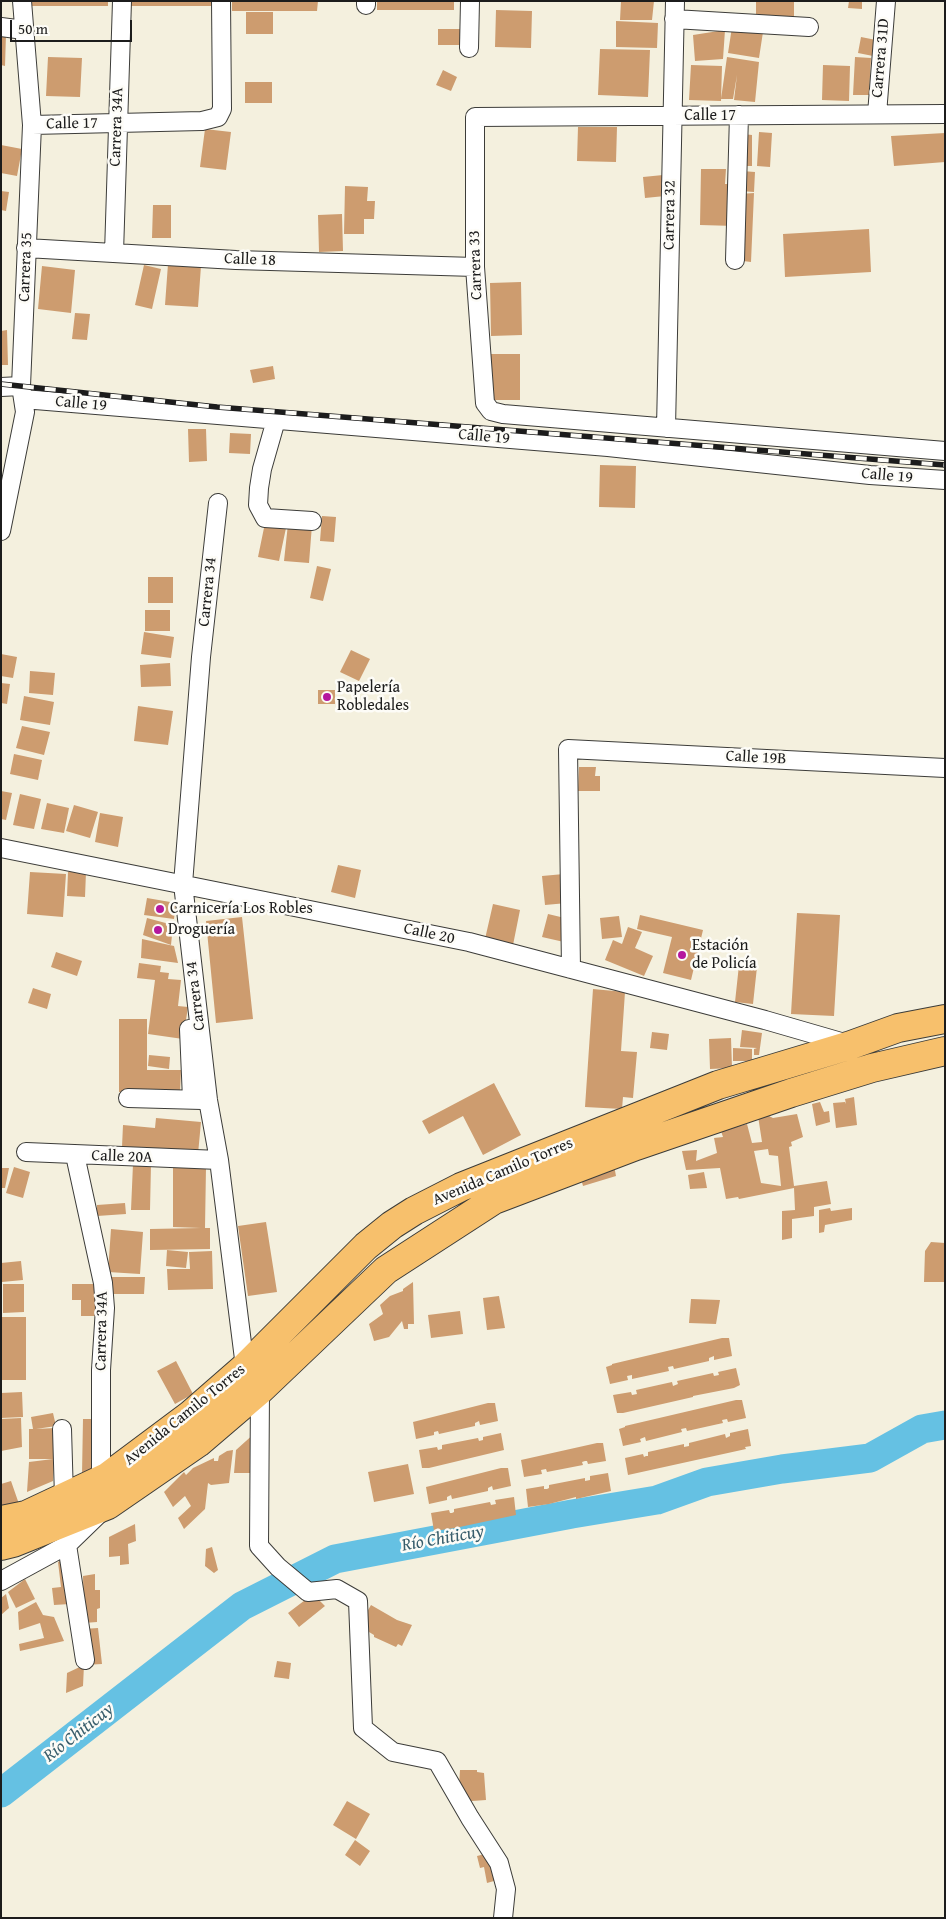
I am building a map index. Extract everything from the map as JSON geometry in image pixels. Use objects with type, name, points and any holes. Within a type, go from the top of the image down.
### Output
[{"type":"main road","name":"Avenida Camilo Torres","points":[[1,1520],[26,1515],[64,1497],[104,1492],[246,1367],[366,1246],[392,1225],[414,1212],[479,1180],[718,1086],[851,1045],[898,1028],[945,1019]]},
{"type":"main road","name":"Avenida Camilo Torres","points":[[1,1546],[13,1544],[104,1492],[198,1443],[260,1390],[386,1270],[494,1200],[636,1146],[791,1093],[872,1068],[945,1051]]},
{"type":"street","name":"Carrera 35","points":[[1,531],[25,412],[22,393],[32,124],[22,1]]},
{"type":"street","name":"Carrera 34A","points":[[114,252],[116,123],[122,1]]},
{"type":"street","name":"Calle 17","points":[[32,124],[202,121],[218,116],[222,109],[221,1]]},
{"type":"street","points":[[469,48],[470,1]]},
{"type":"street","name":"Carrera 32","points":[[666,428],[675,1]]},
{"type":"street","name":"Carrera 31D","points":[[877,114],[886,1]]},
{"type":"street","points":[[674,19],[809,27]]},
{"type":"street","points":[[1,28],[24,30]]},
{"type":"street","name":"Calle 17","points":[[476,117],[945,114]]},
{"type":"street","points":[[735,260],[739,115]]},
{"type":"street","name":"Carrera 33","points":[[476,117],[475,267],[485,403],[491,411]]},
{"type":"street","name":"Calle 18","points":[[26,248],[236,260],[475,267]]},
{"type":"street","name":"Calle 19","points":[[1,387],[22,393],[276,420],[608,447],[870,475],[945,480]]},
{"type":"street","name":"Calle 19","points":[[491,411],[503,414],[945,451]]},
{"type":"street","points":[[276,420],[262,469],[258,488],[258,505],[266,518],[312,521]]},
{"type":"street","name":"Carrera 34","points":[[218,503],[201,657],[183,884],[198,1014],[200,1100],[219,1160],[246,1367]]},
{"type":"street","name":"Calle 19B","points":[[571,969],[568,749],[945,768]]},
{"type":"street","name":"Calle 20","points":[[1,848],[469,942],[765,1020],[851,1045]]},
{"type":"street","points":[[128,1098],[200,1100]]},
{"type":"street","name":"Calle 20A","points":[[26,1152],[219,1160]]},
{"type":"street","name":"Carrera 34A","points":[[75,1155],[103,1283],[105,1308],[101,1370],[104,1492]]},
{"type":"street","points":[[260,1390],[259,1546],[278,1567],[308,1592],[337,1589],[358,1601],[363,1728],[393,1752],[438,1761],[470,1818],[499,1863],[506,1889],[503,1918]]},
{"type":"street","points":[[62,1429],[64,1497]]},
{"type":"street","points":[[1,1582],[67,1544],[104,1492]]},
{"type":"street","points":[[67,1544],[85,1660]]},
{"type":"building","points":[[31,1],[108,1],[108,6],[31,6]]},
{"type":"building","points":[[125,1],[211,1],[211,6],[125,6]]},
{"type":"building","points":[[232,1],[318,1],[317,11],[232,11]]},
{"type":"building","points":[[377,1],[454,1],[454,10],[377,10]]},
{"type":"building","points":[[621,1],[654,1],[652,20],[620,20]]},
{"type":"building","points":[[756,1],[794,1],[794,19],[756,19]]},
{"type":"building","points":[[849,1],[862,1],[862,9],[848,8]]},
{"type":"building","points":[[496,10],[532,11],[531,48],[495,47]]},
{"type":"building","points":[[246,12],[273,12],[273,34],[246,34]]},
{"type":"building","points":[[616,21],[658,23],[657,48],[616,47]]},
{"type":"building","points":[[732,27],[763,32],[759,58],[728,53]]},
{"type":"building","points":[[438,29],[462,29],[462,45],[438,45]]},
{"type":"building","points":[[725,30],[723,59],[695,61],[693,35]]},
{"type":"building","points":[[1,34],[6,34],[5,66],[1,65]]},
{"type":"building","points":[[861,37],[876,40],[873,56],[858,53]]},
{"type":"building","points":[[600,49],[650,50],[648,97],[598,95]]},
{"type":"building","points":[[48,57],[82,58],[80,97],[46,96]]},
{"type":"building","points":[[727,57],[759,62],[755,102],[734,100],[737,75],[733,99],[721,99]]},
{"type":"building","points":[[855,57],[871,58],[869,95],[853,95]]},
{"type":"building","points":[[691,65],[722,66],[721,101],[689,100]]},
{"type":"building","points":[[823,65],[850,66],[849,101],[822,100]]},
{"type":"building","points":[[443,70],[457,77],[451,91],[436,85]]},
{"type":"building","points":[[245,82],[272,82],[272,103],[245,103]]},
{"type":"building","points":[[578,127],[617,127],[616,162],[577,161]]},
{"type":"building","points":[[205,129],[231,132],[226,170],[200,167]]},
{"type":"building","points":[[759,132],[772,133],[770,167],[757,166]]},
{"type":"building","points":[[945,133],[945,162],[894,166],[891,136]]},
{"type":"building","points":[[743,134],[752,135],[752,166],[742,166]]},
{"type":"building","points":[[1,145],[22,149],[17,176],[1,173]]},
{"type":"building","points":[[701,169],[726,169],[725,184],[736,184],[735,226],[700,225]]},
{"type":"building","points":[[742,171],[755,172],[754,192],[741,191]]},
{"type":"building","points":[[663,175],[665,196],[645,198],[643,177]]},
{"type":"building","points":[[345,186],[368,187],[367,201],[375,201],[374,219],[364,219],[364,234],[344,234]]},
{"type":"building","points":[[1,191],[9,192],[6,211],[1,210]]},
{"type":"building","points":[[754,193],[751,262],[735,260],[740,194]]},
{"type":"building","points":[[153,205],[171,205],[171,238],[152,238]]},
{"type":"building","points":[[342,214],[343,251],[319,252],[318,215]]},
{"type":"building","points":[[869,229],[871,272],[785,277],[783,234]]},
{"type":"building","points":[[168,264],[201,266],[198,307],[165,305]]},
{"type":"building","points":[[144,265],[161,269],[152,309],[135,305]]},
{"type":"building","points":[[42,266],[75,270],[71,313],[38,309]]},
{"type":"building","points":[[521,282],[522,335],[491,336],[490,283]]},
{"type":"building","points":[[75,313],[90,314],[87,340],[72,339]]},
{"type":"building","points":[[7,330],[8,365],[1,365],[1,331]]},
{"type":"building","points":[[491,354],[520,354],[520,400],[491,400]]},
{"type":"building","points":[[273,366],[275,379],[253,383],[250,370]]},
{"type":"building","points":[[188,429],[206,429],[207,461],[189,462]]},
{"type":"building","points":[[230,433],[251,434],[250,454],[229,453]]},
{"type":"building","points":[[600,465],[636,466],[635,508],[599,507]]},
{"type":"building","points":[[322,516],[336,517],[334,542],[320,541]]},
{"type":"building","points":[[265,523],[286,528],[279,561],[258,557]]},
{"type":"building","points":[[288,524],[312,525],[309,563],[284,561]]},
{"type":"building","points":[[317,566],[331,569],[323,601],[310,598]]},
{"type":"building","points":[[148,577],[173,577],[173,603],[148,603]]},
{"type":"building","points":[[145,610],[170,610],[170,631],[145,631]]},
{"type":"building","points":[[144,632],[174,637],[171,658],[141,654]]},
{"type":"building","points":[[351,650],[370,659],[359,681],[340,672]]},
{"type":"building","points":[[1,654],[17,657],[13,678],[1,676]]},
{"type":"building","points":[[170,663],[171,686],[141,687],[140,665]]},
{"type":"building","points":[[30,671],[55,673],[53,695],[29,693]]},
{"type":"building","points":[[1,683],[10,684],[7,704],[1,703]]},
{"type":"building","name":"Papelería Robledales","points":[[318,690],[335,690],[335,704],[318,704]]},
{"type":"building","points":[[24,696],[54,702],[50,725],[20,720]]},
{"type":"building","points":[[138,706],[173,711],[168,745],[134,741]]},
{"type":"building","points":[[22,726],[50,732],[44,755],[16,748]]},
{"type":"building","points":[[14,754],[42,760],[38,780],[10,774]]},
{"type":"building","points":[[579,767],[596,767],[595,776],[600,776],[600,791],[578,791]]},
{"type":"building","points":[[1,791],[12,793],[6,820],[1,819]]},
{"type":"building","points":[[20,794],[41,799],[34,829],[13,825]]},
{"type":"building","points":[[47,803],[69,808],[64,833],[41,829]]},
{"type":"building","points":[[74,805],[98,812],[90,838],[66,831]]},
{"type":"building","points":[[100,813],[123,817],[118,847],[95,842]]},
{"type":"building","points":[[338,865],[361,870],[355,898],[331,892]]},
{"type":"building","points":[[30,872],[66,874],[63,917],[27,914]]},
{"type":"building","points":[[68,872],[86,872],[85,897],[67,896]]},
{"type":"building","points":[[564,874],[567,903],[545,905],[542,876]]},
{"type":"building","name":"Carnicería Los Robles","points":[[147,898],[176,903],[174,919],[144,915]]},
{"type":"building","points":[[493,904],[520,910],[513,945],[485,939]]},
{"type":"building","points":[[797,913],[840,915],[834,1016],[791,1014]]},
{"type":"building","points":[[548,914],[569,919],[564,942],[542,937]]},
{"type":"building","name":"Estación de Policía","points":[[640,915],[703,930],[691,980],[663,973],[672,937],[637,929]]},
{"type":"building","points":[[619,916],[622,937],[602,939],[600,918]]},
{"type":"building","points":[[242,917],[253,1019],[216,1023],[206,921]]},
{"type":"building","name":"Droguería","points":[[147,918],[173,925],[171,945],[143,935]]},
{"type":"building","points":[[628,927],[642,932],[635,948],[653,956],[644,976],[605,960],[613,940],[622,944]]},
{"type":"building","points":[[142,939],[174,946],[178,963],[141,958]]},
{"type":"building","points":[[56,952],[82,961],[77,976],[51,967]]},
{"type":"building","points":[[139,963],[161,966],[160,972],[169,973],[168,979],[181,980],[178,1006],[188,1007],[183,1039],[148,1034],[155,980],[137,978]]},
{"type":"building","points":[[739,965],[757,967],[753,1004],[735,1002]]},
{"type":"building","points":[[33,988],[51,994],[47,1009],[28,1003]]},
{"type":"building","points":[[593,989],[625,992],[621,1051],[637,1052],[633,1098],[623,1097],[622,1109],[585,1107]]},
{"type":"building","points":[[119,1019],[147,1019],[147,1070],[181,1070],[180,1092],[119,1092]]},
{"type":"building","points":[[742,1030],[762,1033],[759,1055],[754,1055],[754,1049],[757,1048],[740,1047]]},
{"type":"building","points":[[652,1032],[669,1034],[667,1050],[650,1048]]},
{"type":"building","points":[[731,1038],[732,1068],[710,1069],[709,1039]]},
{"type":"building","points":[[733,1048],[752,1049],[752,1061],[733,1061]]},
{"type":"building","points":[[149,1055],[170,1057],[169,1069],[148,1066]]},
{"type":"building","points":[[494,1083],[521,1135],[483,1155],[463,1116],[429,1134],[422,1121]]},
{"type":"building","points":[[854,1097],[857,1125],[836,1128],[833,1103],[845,1102],[846,1104],[845,1099]]},
{"type":"building","points":[[820,1102],[824,1112],[829,1111],[830,1122],[816,1126],[812,1104]]},
{"type":"building","points":[[797,1114],[803,1137],[791,1142],[792,1146],[789,1147],[794,1186],[827,1181],[831,1204],[814,1207],[814,1216],[792,1219],[792,1238],[782,1240],[782,1211],[795,1210],[794,1188],[739,1199],[738,1197],[726,1199],[720,1168],[686,1170],[682,1151],[697,1150],[696,1161],[717,1153],[714,1138],[723,1137],[721,1131],[747,1124],[752,1143],[762,1142],[758,1116],[767,1115],[773,1118]],"holes":[[[768,1149],[769,1155],[778,1156],[781,1186],[761,1183],[754,1151]]]},
{"type":"building","points":[[156,1118],[201,1122],[198,1154],[122,1147],[123,1125],[155,1128]]},
{"type":"building","points":[[613,1160],[616,1176],[583,1186],[579,1171]]},
{"type":"building","points":[[133,1164],[151,1164],[150,1210],[131,1210]]},
{"type":"building","points":[[14,1167],[30,1172],[23,1198],[6,1193]]},
{"type":"building","points":[[206,1167],[205,1228],[210,1228],[210,1249],[150,1250],[150,1229],[201,1228],[173,1227],[173,1168]]},
{"type":"building","points":[[1,1168],[9,1168],[5,1188],[1,1188]]},
{"type":"building","points":[[704,1172],[707,1188],[690,1189],[688,1175]]},
{"type":"building","points":[[125,1203],[126,1214],[97,1216],[97,1205]]},
{"type":"building","points":[[830,1208],[831,1211],[852,1208],[852,1220],[825,1225],[824,1232],[819,1233],[819,1210]]},
{"type":"building","points":[[266,1222],[277,1292],[248,1296],[238,1226]]},
{"type":"building","points":[[111,1229],[143,1232],[140,1274],[108,1272]]},
{"type":"building","points":[[931,1242],[945,1243],[945,1282],[924,1282],[925,1251]]},
{"type":"building","points":[[167,1250],[188,1252],[186,1268],[166,1266]]},
{"type":"building","points":[[212,1251],[213,1289],[168,1290],[167,1269],[190,1269],[189,1252]]},
{"type":"building","points":[[21,1261],[23,1280],[2,1282],[1,1263]]},
{"type":"building","points":[[109,1277],[145,1277],[144,1294],[108,1294]]},
{"type":"building","points":[[413,1282],[414,1324],[408,1324],[408,1329],[404,1329],[402,1321],[389,1337],[374,1341],[369,1324],[383,1314],[380,1305],[390,1296],[403,1291]]},
{"type":"building","points":[[3,1284],[24,1284],[24,1312],[3,1313]]},
{"type":"building","points":[[72,1284],[105,1284],[105,1316],[81,1316],[81,1300],[72,1300]]},
{"type":"building","points":[[499,1296],[505,1328],[487,1330],[483,1298]]},
{"type":"building","points":[[691,1299],[720,1300],[716,1324],[689,1323]]},
{"type":"building","points":[[460,1311],[463,1334],[431,1338],[428,1315]]},
{"type":"building","points":[[1,1317],[26,1317],[26,1380],[1,1380]]},
{"type":"building","points":[[722,1338],[729,1338],[732,1356],[714,1360],[714,1356],[709,1358],[709,1361],[674,1369],[673,1366],[668,1367],[669,1371],[632,1379],[632,1375],[627,1376],[628,1380],[610,1384],[606,1367],[612,1364]]},
{"type":"building","points":[[176,1361],[193,1394],[175,1404],[157,1371]]},
{"type":"building","points":[[736,1368],[740,1385],[734,1388],[617,1413],[613,1395],[631,1392],[632,1395],[637,1394],[636,1390],[672,1382],[673,1386],[678,1384],[677,1381],[713,1373],[714,1376],[719,1375],[718,1372]]},
{"type":"building","points":[[22,1392],[23,1417],[1,1418],[1,1393]]},
{"type":"building","points":[[742,1400],[746,1418],[728,1422],[727,1419],[722,1420],[723,1423],[687,1431],[686,1428],[681,1429],[682,1432],[646,1441],[645,1437],[640,1439],[641,1442],[623,1446],[619,1429],[625,1426]]},
{"type":"building","points":[[488,1403],[495,1403],[498,1421],[480,1425],[479,1421],[475,1423],[475,1426],[439,1434],[438,1431],[434,1432],[434,1435],[416,1439],[413,1422]]},
{"type":"building","points":[[53,1413],[56,1426],[36,1429],[55,1428],[53,1481],[27,1492],[29,1462],[53,1459],[29,1459],[29,1429],[33,1429],[31,1417]]},
{"type":"building","points":[[21,1418],[22,1447],[1,1451],[1,1419]]},
{"type":"building","points":[[83,1419],[100,1419],[99,1474],[82,1474]]},
{"type":"building","points":[[748,1429],[751,1446],[745,1447],[746,1449],[628,1475],[625,1458],[643,1454],[644,1457],[648,1456],[648,1452],[684,1444],[684,1447],[689,1446],[689,1443],[725,1434],[726,1438],[730,1436],[730,1433]]},
{"type":"building","points":[[256,1432],[254,1473],[234,1473],[236,1450]]},
{"type":"building","points":[[501,1433],[504,1450],[429,1468],[422,1468],[419,1450],[437,1447],[438,1450],[442,1449],[442,1445],[478,1438],[479,1441],[483,1440],[483,1437]]},
{"type":"building","points":[[603,1443],[606,1461],[588,1464],[585,1461],[582,1462],[583,1465],[547,1472],[546,1469],[541,1470],[542,1474],[524,1477],[521,1460]]},
{"type":"building","points":[[233,1450],[229,1483],[211,1485],[208,1483],[205,1509],[184,1529],[178,1518],[191,1506],[185,1496],[173,1507],[164,1492],[184,1472],[186,1475],[193,1468],[214,1458],[214,1461],[218,1461],[219,1456]]},
{"type":"building","points":[[408,1464],[414,1494],[374,1502],[368,1472]]},
{"type":"building","points":[[501,1468],[508,1468],[511,1486],[493,1490],[492,1486],[488,1488],[488,1491],[452,1499],[451,1495],[447,1497],[447,1500],[429,1504],[426,1487]]},
{"type":"building","points":[[608,1473],[611,1491],[528,1507],[526,1489],[544,1486],[544,1489],[547,1489],[549,1485],[585,1478],[585,1481],[590,1480],[590,1476]]},
{"type":"building","points":[[11,1481],[19,1504],[1,1510],[1,1484]]},
{"type":"building","points":[[514,1497],[516,1515],[434,1531],[431,1513],[449,1510],[452,1513],[454,1509],[490,1502],[491,1505],[496,1504],[495,1500]]},
{"type":"building","points":[[135,1524],[136,1541],[128,1544],[129,1564],[120,1565],[120,1556],[109,1557],[109,1537]]},
{"type":"building","points":[[212,1547],[218,1570],[214,1573],[205,1566],[206,1549]]},
{"type":"building","points":[[66,1557],[70,1604],[54,1605],[52,1588],[61,1587],[58,1562]]},
{"type":"building","points":[[95,1574],[95,1590],[100,1590],[100,1608],[97,1609],[97,1622],[84,1623],[83,1576]]},
{"type":"building","points":[[25,1579],[35,1599],[16,1608],[8,1592]]},
{"type":"building","points":[[6,1594],[9,1608],[1,1615],[1,1598]]},
{"type":"building","points":[[313,1594],[325,1606],[299,1627],[288,1613]]},
{"type":"building","points":[[36,1602],[43,1615],[54,1617],[64,1641],[20,1651],[19,1644],[44,1638],[40,1623],[19,1630],[18,1612]]},
{"type":"building","points":[[371,1605],[397,1620],[412,1625],[402,1646],[398,1644],[396,1647],[374,1637],[374,1635],[359,1626]]},
{"type":"building","points":[[98,1628],[102,1664],[84,1665],[83,1629]]},
{"type":"building","points":[[277,1661],[291,1663],[289,1679],[274,1677]]},
{"type":"building","points":[[84,1665],[83,1686],[66,1693],[67,1673]]},
{"type":"building","points":[[460,1770],[477,1770],[477,1772],[484,1773],[486,1800],[458,1802]]},
{"type":"building","points":[[347,1801],[370,1814],[356,1839],[333,1825]]},
{"type":"building","points":[[355,1840],[370,1851],[360,1866],[345,1855]]},
{"type":"building","points":[[489,1853],[494,1881],[487,1883],[484,1867],[480,1868],[477,1856]]},
{"type":"waterway","name":"Río Chiticuy","points":[[1,1793],[242,1606],[335,1559],[572,1514],[657,1500],[707,1482],[782,1469],[870,1458],[922,1429],[945,1425]]},
{"type":"railway","points":[[1,384],[217,407],[945,465]]},
{"type":"place","name":"Papelería Robledales","points":[[327,697]]},
{"type":"place","name":"Carnicería Los Robles","points":[[160,909]]},
{"type":"place","name":"Droguería","points":[[158,930]]},
{"type":"place","name":"Estación de Policía","points":[[682,955]]}]
